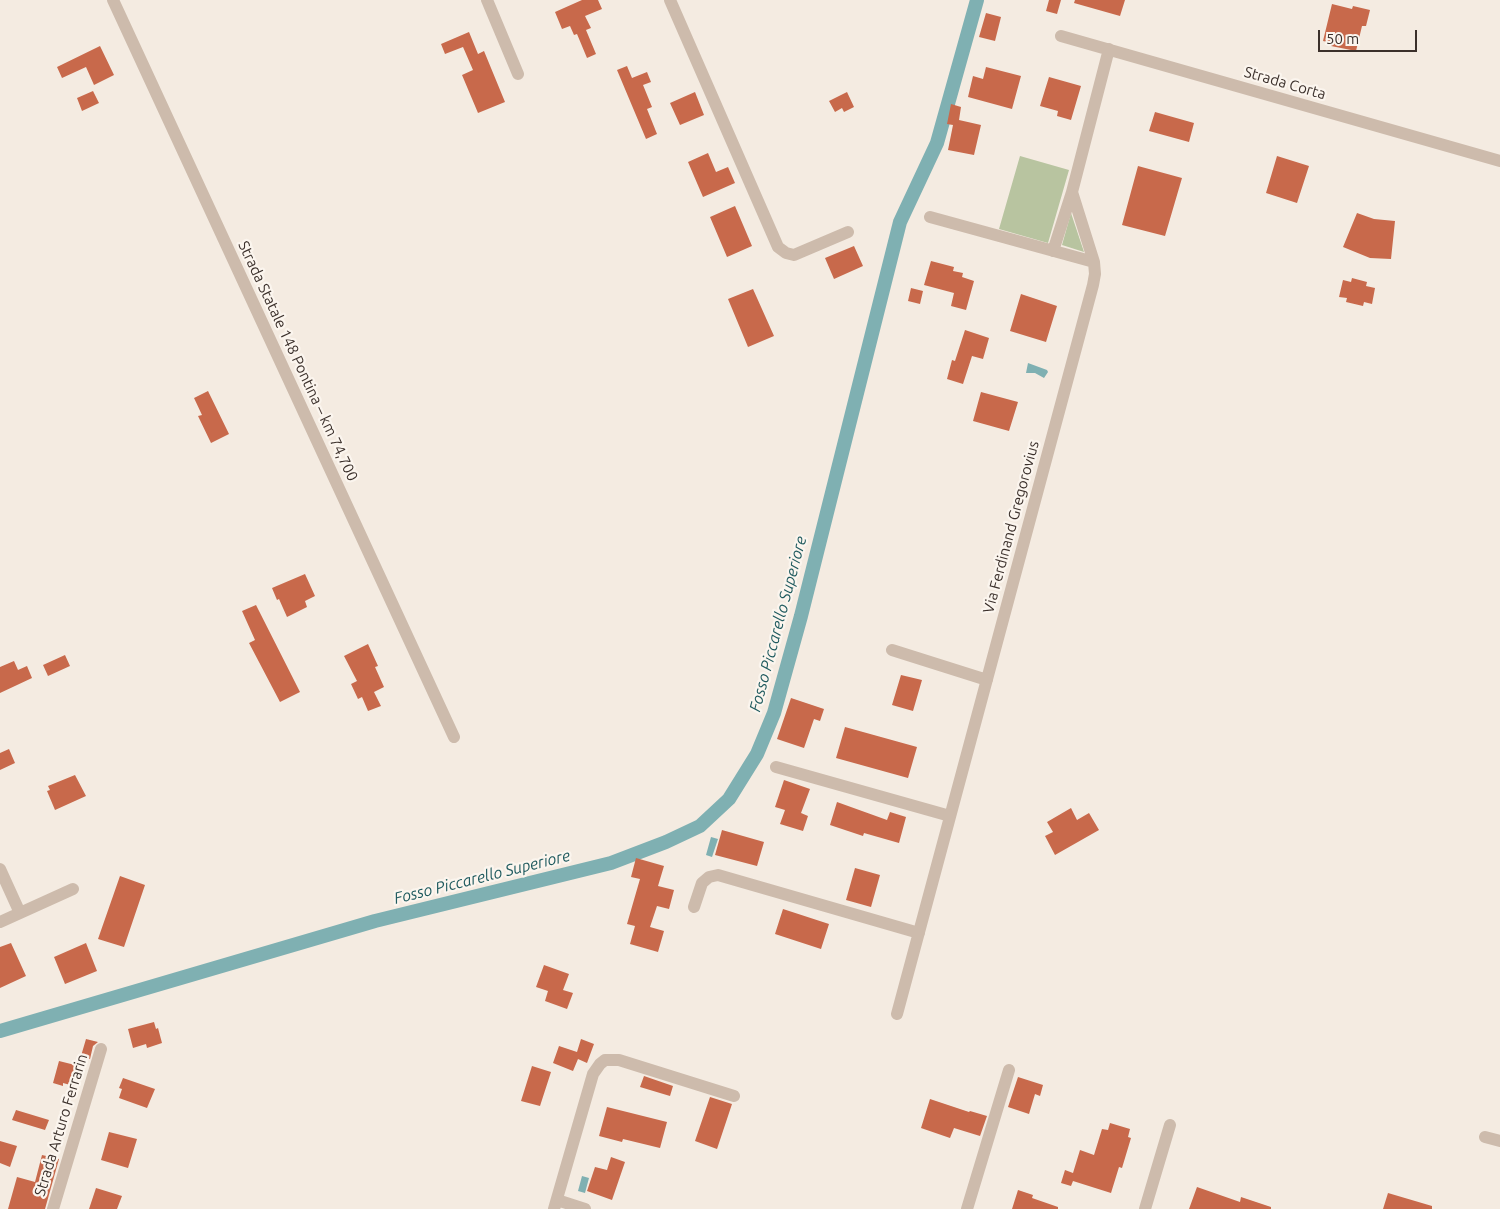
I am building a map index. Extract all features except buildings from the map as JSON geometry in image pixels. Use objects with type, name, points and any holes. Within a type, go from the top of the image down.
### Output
[{"type":"street","name":"Strada Statale 148 Pontina – km 74,700","points":[[113,0],[454,737]]},
{"type":"street","points":[[487,0],[518,74]]},
{"type":"street","points":[[670,0],[778,247],[786,254],[794,254],[848,232]]},
{"type":"street","name":"Strada Corta","points":[[1062,36],[1500,161]]},
{"type":"street","points":[[1053,251],[1072,192],[1109,49]]},
{"type":"street","name":"Via Ferdinand Gregorovius","points":[[897,1014],[1093,285],[1095,274],[1094,262],[1072,192]]},
{"type":"street","points":[[930,217],[1094,262]]},
{"type":"street","points":[[892,650],[987,680]]},
{"type":"street","points":[[776,766],[950,816]]},
{"type":"street","points":[[0,869],[20,912]]},
{"type":"street","points":[[694,907],[702,884],[709,877],[718,875],[919,933]]},
{"type":"street","points":[[0,922],[73,889]]},
{"type":"street","name":"Strada Arturo Ferrarin","points":[[53,1209],[101,1050]]},
{"type":"street","points":[[585,1209],[556,1204],[593,1074],[605,1060],[619,1060],[734,1096]]},
{"type":"street","points":[[967,1209],[1009,1070]]},
{"type":"street","points":[[1145,1209],[1170,1125]]},
{"type":"street","points":[[1485,1137],[1500,1141]]},
{"type":"green space","points":[[1020,156],[1069,170],[1048,243],[999,229]]},
{"type":"green space","points":[[1071,213],[1084,252],[1062,245]]},
{"type":"water","points":[[1028,363],[1047,370],[1048,372],[1044,378],[1035,373],[1026,373]]},
{"type":"water","points":[[711,837],[718,839],[712,857],[706,855]]},
{"type":"water","points":[[582,1176],[589,1178],[585,1193],[578,1191]]},
{"type":"waterway","name":"Fosso Piccarello Superiore","points":[[0,1031],[375,921],[611,863],[666,842],[700,826],[729,799],[757,754],[774,713],[801,616],[900,222],[937,143],[977,0]]}]
